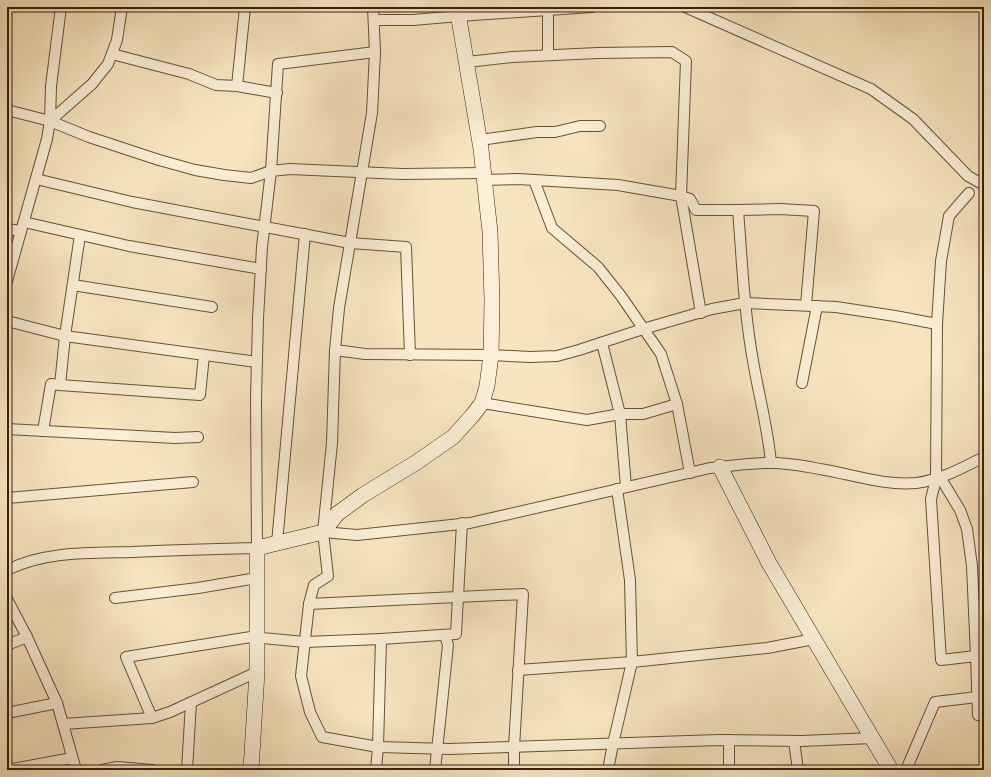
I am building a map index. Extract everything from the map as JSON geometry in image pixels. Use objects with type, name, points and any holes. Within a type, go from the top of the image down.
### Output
[{"type":"main road","points":[[250,770],[257,672],[257,548],[323,532],[337,514],[363,495],[417,462],[453,437],[482,403],[487,386],[491,355],[492,301],[490,232],[480,140],[458,12]]},
{"type":"main road","points":[[720,467],[769,563],[891,770]]},
{"type":"street","points":[[7,280],[47,139],[50,121],[51,86],[61,7]]},
{"type":"street","points":[[50,121],[92,84],[108,64],[117,40],[122,7]]},
{"type":"street","points":[[237,86],[245,7]]},
{"type":"street","points":[[373,7],[375,52],[372,113],[339,308],[335,350],[332,443],[323,532],[328,576],[314,585],[309,604],[300,676],[310,712],[322,737],[378,747],[438,749],[729,740],[794,741],[872,738]]},
{"type":"street","points":[[374,20],[413,20],[458,12],[592,7]]},
{"type":"street","points":[[685,7],[871,89],[913,119],[968,176],[984,185]]},
{"type":"street","points":[[548,8],[548,55]]},
{"type":"street","points":[[7,570],[14,566],[44,558],[82,553],[257,548],[256,399],[261,269],[271,171],[278,64],[375,52]]},
{"type":"street","points":[[467,62],[548,55],[672,52],[686,61],[681,196],[701,312]]},
{"type":"street","points":[[112,54],[189,74],[216,85],[237,86],[276,93]]},
{"type":"street","points":[[7,110],[50,121],[89,137],[159,160],[196,170],[224,175],[251,178],[271,171],[290,169],[484,176],[618,186],[681,196],[690,199],[696,210],[780,209],[814,211],[806,305]]},
{"type":"street","points":[[480,140],[537,132],[555,132],[580,126],[600,126]]},
{"type":"street","points":[[36,179],[132,202],[350,243],[406,247],[410,355]]},
{"type":"street","points":[[534,180],[552,228],[598,267],[621,296],[661,354],[677,404],[690,473]]},
{"type":"street","points":[[969,193],[949,216],[941,261],[937,324],[938,478],[931,499],[941,660],[976,656]]},
{"type":"street","points":[[738,210],[745,303],[753,361],[769,439],[771,463]]},
{"type":"street","points":[[7,229],[22,226],[80,235],[129,246],[261,269]]},
{"type":"street","points":[[276,544],[306,234]]},
{"type":"street","points":[[60,385],[65,336],[80,235]]},
{"type":"street","points":[[73,285],[212,307]]},
{"type":"street","points":[[335,350],[365,354],[491,355],[530,357],[558,356],[643,328],[701,312],[745,303],[836,307],[937,324]]},
{"type":"street","points":[[802,383],[817,306]]},
{"type":"street","points":[[7,321],[65,336],[257,362]]},
{"type":"street","points":[[602,342],[620,414],[622,488],[630,580],[632,662],[608,770]]},
{"type":"street","points":[[44,431],[51,384],[200,395],[204,355]]},
{"type":"street","points":[[482,403],[588,420],[620,414],[643,414],[677,404]]},
{"type":"street","points":[[7,429],[175,438],[198,437]]},
{"type":"street","points":[[323,532],[357,534],[462,524],[720,467],[771,463],[820,469],[888,482],[915,483],[952,473],[984,457]]},
{"type":"street","points":[[938,478],[960,510],[967,529],[972,566],[978,715],[984,713]]},
{"type":"street","points":[[7,498],[194,482]]},
{"type":"street","points":[[152,718],[126,657],[251,637],[305,642],[456,634],[462,524]]},
{"type":"street","points":[[115,598],[198,588],[257,578]]},
{"type":"street","points":[[309,604],[523,594],[514,770]]},
{"type":"street","points":[[7,599],[27,637],[57,703],[76,770]]},
{"type":"street","points":[[435,770],[448,645],[445,635]]},
{"type":"street","points":[[7,646],[27,637]]},
{"type":"street","points":[[376,770],[381,639]]},
{"type":"street","points":[[518,670],[632,662],[767,648],[814,639]]},
{"type":"street","points":[[63,724],[152,718],[170,712],[257,672]]},
{"type":"street","points":[[906,770],[935,702],[977,697]]},
{"type":"street","points":[[7,713],[57,703]]},
{"type":"street","points":[[187,770],[190,703]]},
{"type":"street","points":[[729,740],[729,770]]},
{"type":"street","points":[[794,741],[798,770]]},
{"type":"street","points":[[7,770],[72,758]]},
{"type":"street","points":[[102,770],[117,767],[153,770]]},
{"type":"street","points":[[250,770],[256,770]]},
{"type":"building","points":[[984,386],[984,394],[981,394],[980,387]]}]
